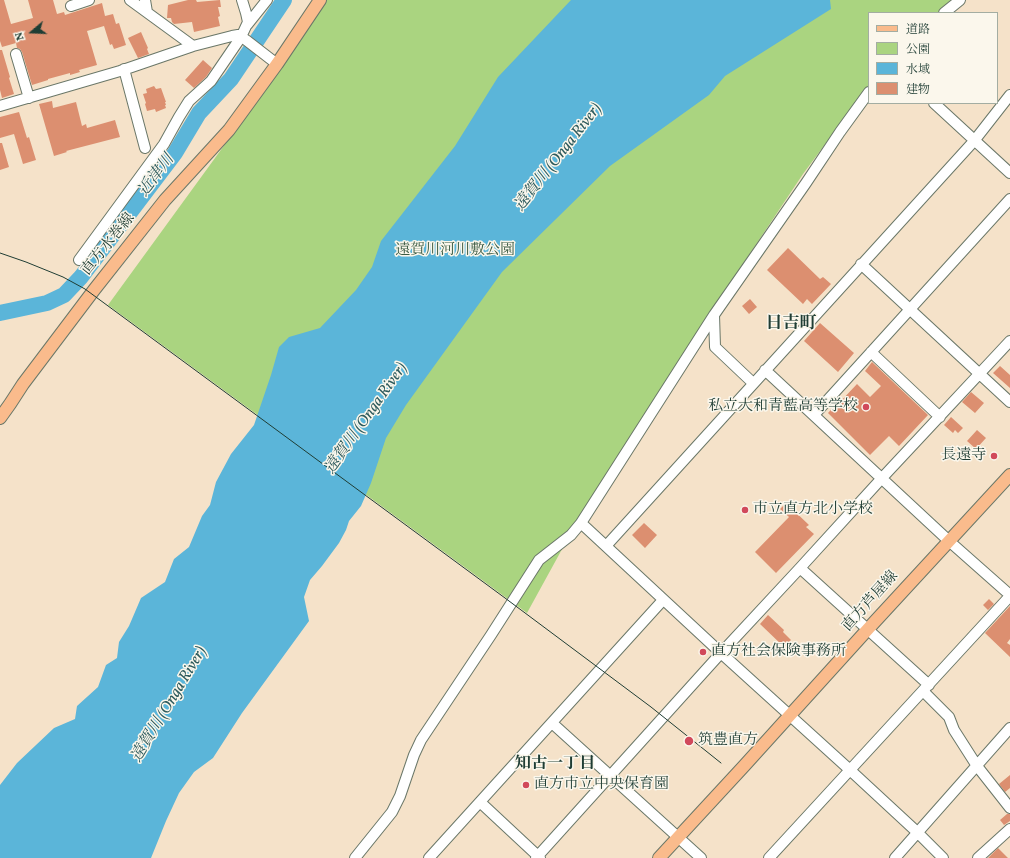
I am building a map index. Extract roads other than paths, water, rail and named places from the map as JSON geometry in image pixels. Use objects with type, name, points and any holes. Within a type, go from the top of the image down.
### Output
[{"type":"main road","name":"直方水巻線","points":[[0,418],[23,384],[94,290],[165,200],[229,130],[277,64],[320,0]]},
{"type":"main road","name":"直方芦屋線","points":[[659,858],[1010,475]]},
{"type":"street","points":[[71,6],[89,0]]},
{"type":"street","points":[[130,0],[193,46]]},
{"type":"street","points":[[145,0],[147,12]]},
{"type":"street","points":[[78,260],[164,144],[189,101],[211,81],[243,38],[248,22],[242,0]]},
{"type":"street","points":[[247,25],[267,0]]},
{"type":"street","points":[[945,12],[960,0]]},
{"type":"street","points":[[0,106],[124,69],[193,46],[238,35],[277,64]]},
{"type":"street","points":[[16,54],[29,98]]},
{"type":"street","points":[[124,69],[145,148]]},
{"type":"street","points":[[355,858],[392,812],[400,796],[414,755],[421,740],[539,560],[571,535],[581,523],[714,315],[868,93]]},
{"type":"street","points":[[606,546],[974,141],[1010,95]]},
{"type":"street","points":[[935,104],[1010,173]]},
{"type":"street","points":[[814,415],[1010,199]]},
{"type":"street","points":[[861,264],[1010,402]]},
{"type":"street","points":[[714,315],[715,347],[753,383]]},
{"type":"street","points":[[480,802],[538,857],[721,653],[1010,341]]},
{"type":"street","points":[[870,352],[940,416]]},
{"type":"street","points":[[765,370],[1010,596],[769,858]]},
{"type":"street","points":[[581,523],[917,832],[943,858]]},
{"type":"street","points":[[800,568],[868,629],[926,688],[949,717],[954,730],[976,766],[1010,808]]},
{"type":"street","points":[[429,858],[663,600]]},
{"type":"street","points":[[552,723],[701,858]]},
{"type":"street","points":[[895,858],[1010,728]]},
{"type":"street","points":[[978,858],[1010,829]]},
{"type":"water","name":"遠賀川 (Onga River)","points":[[571,0],[830,0],[831,9],[725,76],[709,95],[610,166],[502,272],[406,405],[386,438],[371,483],[361,506],[349,521],[339,543],[310,580],[304,597],[309,621],[242,713],[213,758],[194,772],[179,793],[151,858],[0,858],[0,785],[17,763],[54,728],[75,719],[77,706],[98,687],[106,665],[117,658],[119,642],[129,626],[141,598],[165,582],[174,559],[189,547],[202,516],[210,505],[216,482],[231,454],[254,425],[279,347],[289,337],[320,328],[356,290],[372,267],[381,241],[455,146],[498,77]]},
{"type":"waterway","name":"近津川","points":[[0,313],[47,303],[64,295],[81,277],[175,153],[199,113],[231,79],[284,0]]},
{"type":"tram line","points":[[0,253],[63,277],[85,289],[505,598],[651,707],[721,763]]},
{"type":"place","name":"私立大和青藍高等学校","points":[[866,407]]},
{"type":"place","name":"長遠寺","points":[[994,456]]},
{"type":"place","name":"市立直方北小学校","points":[[745,510]]},
{"type":"place","name":"直方社会保険事務所","points":[[703,652]]},
{"type":"place","name":"筑豊直方","points":[[689,741]]},
{"type":"place","name":"直方市立中央保育園","points":[[526,785]]},
{"type":"district","name":"日吉町","points":[[791,325]]},
{"type":"district","name":"知古一丁目","points":[[555,765]]},
{"type":"park label","name":"遠賀川河川敷公園","points":[[455,251]]}]
